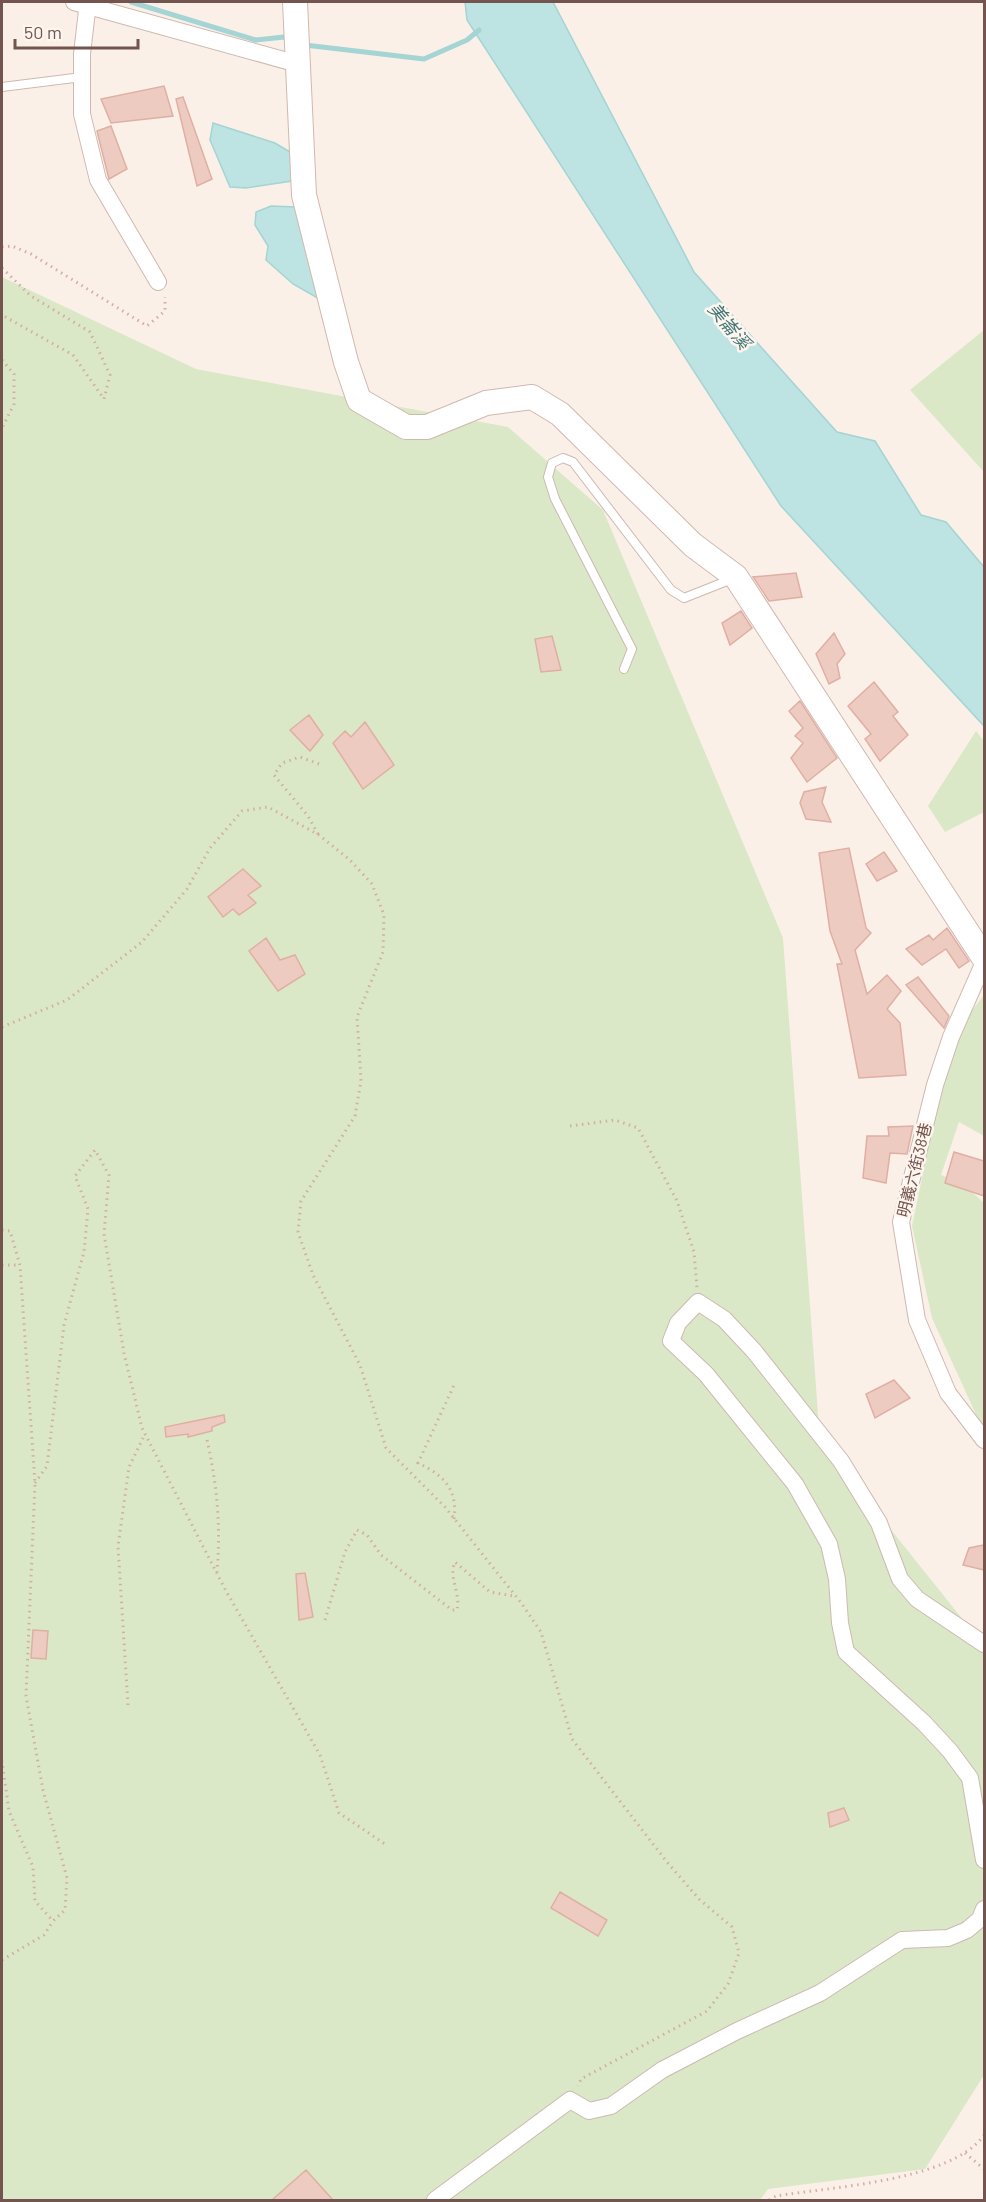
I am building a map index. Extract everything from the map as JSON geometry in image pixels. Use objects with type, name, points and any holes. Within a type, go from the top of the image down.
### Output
[{"type":"street","points":[[294,2],[304,195],[346,362],[359,400],[406,427],[426,427],[486,403],[532,397],[560,414],[693,545],[736,577],[984,960]]},
{"type":"street","points":[[158,282],[98,180],[82,114],[83,3],[298,60]]},
{"type":"street","name":"明義六街38巷","points":[[984,960],[951,1036],[938,1075],[901,1222],[917,1320],[948,1393],[984,1440]]},
{"type":"street","points":[[984,1644],[917,1599],[900,1579],[879,1523],[841,1461],[754,1351],[724,1319],[698,1302],[678,1323],[671,1341],[706,1374],[795,1484],[829,1544],[837,1579],[840,1623],[846,1652],[924,1723],[950,1750],[970,1778],[984,1860]]},
{"type":"street","points":[[435,2200],[570,2100],[589,2111],[611,2106],[663,2070],[738,2031],[820,1993],[902,1940],[948,1938],[967,1930],[980,1919],[984,1909]]},
{"type":"lane","points":[[2,87],[82,77]]},
{"type":"lane","points":[[624,669],[632,649],[555,500],[548,477],[552,464],[562,458],[573,462],[671,590],[684,597],[736,577]]},
{"type":"path","points":[[2,248],[12,246],[31,254],[147,326],[165,311],[166,298],[158,282]]},
{"type":"path","points":[[2,268],[31,296],[90,332],[110,375],[104,399],[73,355],[2,315]]},
{"type":"path","points":[[2,360],[14,375],[14,404],[2,428]]},
{"type":"path","points":[[319,764],[300,758],[282,763],[274,775],[308,816],[319,835]]},
{"type":"path","points":[[2,1027],[67,1000],[142,942],[187,889],[210,848],[242,811],[268,807],[319,835],[350,860],[372,884],[384,915],[383,952],[357,1017],[361,1081],[355,1116],[301,1202],[298,1232],[313,1275],[360,1365],[386,1448],[454,1519],[541,1632],[572,1739],[667,1862],[699,1899],[732,1927],[739,1953],[728,1984],[707,2011],[581,2079],[570,2100]]},
{"type":"path","points":[[570,1126],[615,1120],[638,1128],[677,1201],[694,1252],[698,1302]]},
{"type":"path","points":[[35,1483],[46,1466],[64,1325],[84,1251],[88,1209],[75,1176],[94,1150],[109,1175],[104,1234],[124,1353],[144,1434],[217,1573],[320,1755],[339,1813],[385,1844]]},
{"type":"path","points":[[2,1230],[10,1231],[20,1265],[35,1483],[26,1695],[43,1790],[67,1878],[65,1910],[53,1921],[44,1935],[2,1960]]},
{"type":"path","points":[[2,1266],[20,1265]]},
{"type":"path","points":[[454,1519],[456,1501],[439,1472],[418,1463],[455,1383]]},
{"type":"path","points":[[128,1705],[118,1546],[129,1467],[144,1434]]},
{"type":"path","points":[[207,1440],[218,1502],[220,1539],[217,1573]]},
{"type":"path","points":[[325,1620],[345,1552],[357,1530],[367,1535],[381,1555],[452,1610],[457,1610],[459,1601],[452,1570],[455,1562],[490,1592],[515,1596]]},
{"type":"path","points":[[2,1761],[9,1811],[33,1867],[35,1901],[53,1921]]},
{"type":"path","points":[[769,2200],[776,2196],[901,2176],[939,2167],[965,2153],[984,2135]]},
{"type":"path","points":[[965,2153],[984,2169]]},
{"type":"green space","points":[[2,277],[196,369],[508,427],[603,510],[783,938],[820,1441],[984,1646],[984,2075],[925,2169],[768,2189],[760,2200],[2,2200]]},
{"type":"green space","points":[[984,330],[984,472],[910,390]]},
{"type":"green space","points":[[976,731],[984,741],[984,815],[982,813],[945,832],[928,806]]},
{"type":"green space","points":[[984,995],[984,1136],[959,1122],[941,1175],[961,1182],[984,1203],[984,1432],[932,1318],[912,1226],[951,1037]]},
{"type":"water","name":"美崙溪","points":[[465,2],[553,2],[694,272],[837,432],[875,441],[921,515],[946,522],[984,567],[984,726],[781,506],[467,20]]},
{"type":"water","points":[[213,123],[275,143],[290,152],[292,181],[246,188],[230,187],[210,140]]},
{"type":"water","points":[[271,206],[297,207],[321,300],[293,284],[266,260],[268,246],[255,225],[256,212]]},
{"type":"building","points":[[164,86],[173,116],[111,123],[101,99]]},
{"type":"building","points":[[183,97],[212,179],[197,186],[176,99]]},
{"type":"building","points":[[111,126],[127,169],[109,179],[97,131]]},
{"type":"building","points":[[796,573],[802,597],[769,601],[753,577]]},
{"type":"building","points":[[741,611],[752,628],[730,645],[722,623]]},
{"type":"building","points":[[834,633],[845,654],[837,664],[840,678],[829,684],[816,654]]},
{"type":"building","points":[[552,636],[561,670],[541,672],[535,639]]},
{"type":"building","points":[[874,682],[898,712],[893,716],[908,735],[880,761],[865,739],[871,734],[848,706]]},
{"type":"building","points":[[800,701],[837,758],[807,782],[791,758],[803,743],[795,736],[803,728],[789,711]]},
{"type":"building","points":[[309,715],[323,735],[310,751],[290,730]]},
{"type":"building","points":[[365,722],[394,765],[363,789],[333,743],[345,731],[351,737]]},
{"type":"building","points":[[826,787],[822,802],[831,822],[806,819],[800,803],[804,792]]},
{"type":"building","points":[[849,848],[866,928],[871,933],[855,950],[867,994],[887,975],[901,991],[887,1009],[900,1023],[906,1075],[859,1078],[837,964],[842,964],[830,931],[819,853]]},
{"type":"building","points":[[884,852],[897,871],[877,881],[866,864]]},
{"type":"building","points":[[243,869],[261,886],[248,895],[256,903],[239,915],[233,909],[223,917],[208,897]]},
{"type":"building","points":[[947,928],[969,961],[959,968],[946,949],[922,965],[906,949],[929,935],[933,940]]},
{"type":"building","points":[[266,938],[280,960],[295,955],[305,974],[278,991],[249,951]]},
{"type":"building","points":[[918,977],[949,1016],[944,1028],[906,985]]},
{"type":"building","points":[[913,1126],[907,1154],[890,1153],[886,1183],[863,1178],[867,1136],[889,1136],[888,1127]]},
{"type":"building","points":[[954,1152],[984,1161],[984,1196],[945,1183]]},
{"type":"building","points":[[894,1380],[910,1398],[875,1418],[866,1394]]},
{"type":"building","points":[[224,1415],[225,1422],[212,1427],[212,1431],[188,1437],[188,1434],[166,1437],[165,1427]]},
{"type":"building","points":[[984,1545],[984,1570],[963,1565],[969,1548]]},
{"type":"building","points":[[305,1573],[313,1617],[299,1620],[296,1574]]},
{"type":"building","points":[[33,1630],[48,1631],[46,1659],[31,1658]]},
{"type":"building","points":[[844,1808],[849,1820],[830,1827],[828,1813]]},
{"type":"building","points":[[560,1892],[607,1920],[598,1936],[551,1908]]},
{"type":"building","points":[[306,2170],[333,2200],[272,2200]]},
{"type":"waterway","points":[[131,2],[256,40],[284,37],[290,40]]},
{"type":"waterway","points":[[305,45],[424,59],[467,40],[479,30]]}]
